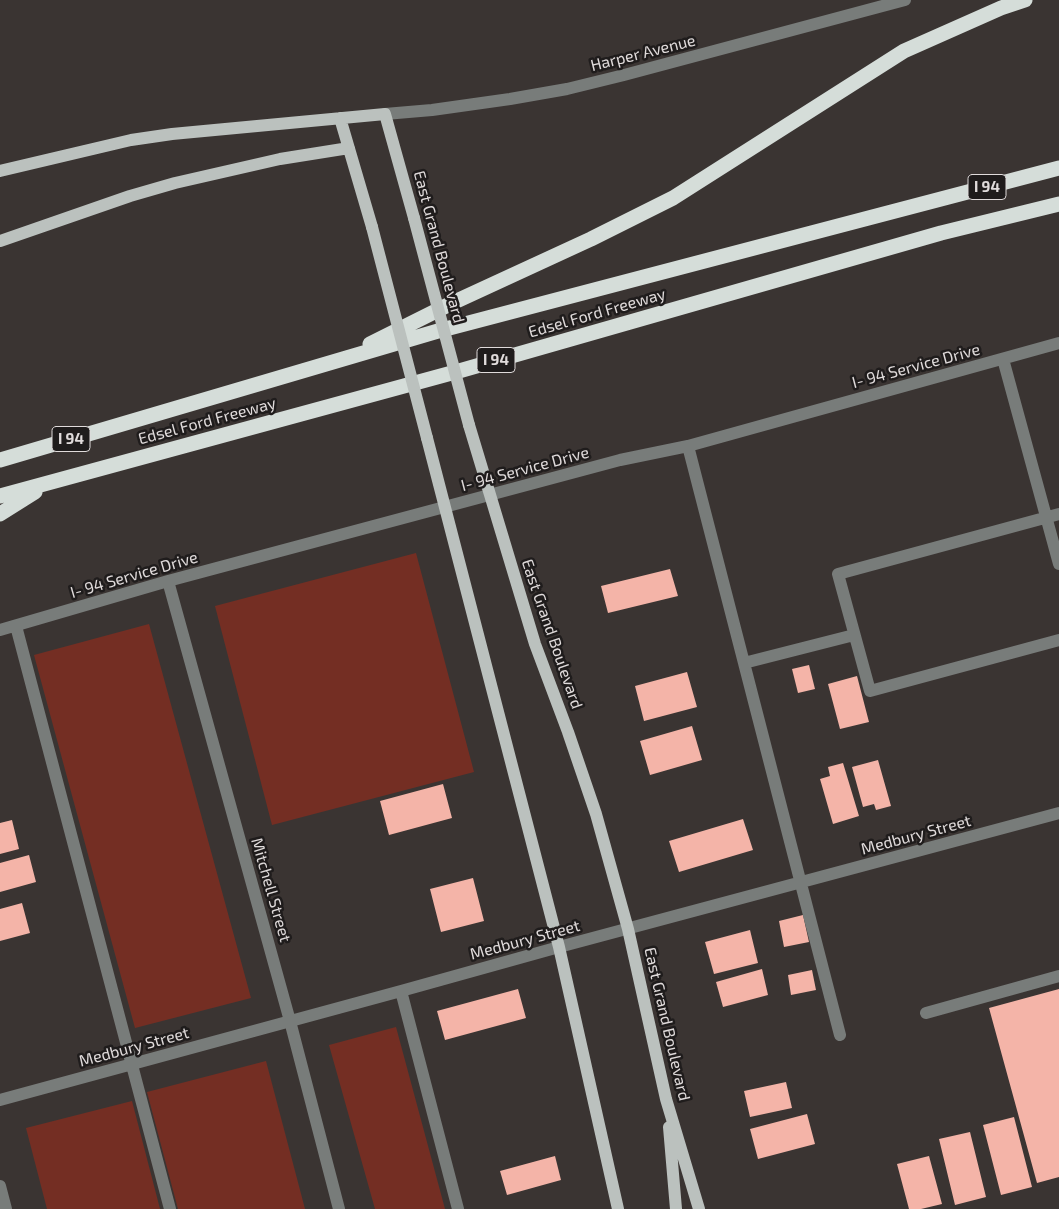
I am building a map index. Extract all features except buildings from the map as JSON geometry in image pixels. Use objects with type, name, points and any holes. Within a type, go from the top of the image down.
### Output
[{"type":"highway","points":[[336,362],[450,304],[591,239],[673,198],[904,51],[1002,8],[1025,0]]},
{"type":"highway","name":"Edsel Ford Freeway","points":[[0,460],[438,332],[1059,168]]},
{"type":"highway","name":"Edsel Ford Freeway","points":[[0,496],[459,371],[941,233],[1059,204]]},
{"type":"highway","points":[[941,233],[1059,213]]},
{"type":"highway","points":[[0,514],[50,482]]},
{"type":"main road","points":[[0,171],[131,140],[172,134],[385,114]]},
{"type":"main road","name":"East Grand Boulevard","points":[[385,114],[489,495],[535,644],[594,806],[628,929],[666,1099],[699,1209]]},
{"type":"main road","points":[[340,118],[372,227],[446,506],[559,947],[618,1209]]},
{"type":"main road","points":[[0,241],[130,196],[175,183],[280,159],[349,148]]},
{"type":"main road","points":[[666,1099],[676,1209]]},
{"type":"street","name":"Harper Avenue","points":[[385,114],[432,110],[568,89],[905,0]]},
{"type":"street","name":"I- 94 Service Drive","points":[[0,630],[168,581],[620,460],[688,446],[1059,343]]},
{"type":"street","points":[[1004,359],[1053,516],[1059,564]]},
{"type":"street","points":[[688,446],[840,1035]]},
{"type":"street","points":[[1053,516],[838,574],[870,691],[1059,640]]},
{"type":"street","name":"Mitchell Street","points":[[168,581],[290,1021],[339,1209]]},
{"type":"street","points":[[16,626],[170,1209]]},
{"type":"street","points":[[744,663],[854,635]]},
{"type":"street","name":"Medbury Street","points":[[0,1100],[1059,813]]},
{"type":"street","points":[[926,1013],[1059,976]]},
{"type":"street","points":[[401,991],[458,1209]]},
{"type":"street","points":[[0,1186],[6,1209]]},
{"type":"shaded area","points":[[416,553],[474,772],[272,825],[215,606]]},
{"type":"shaded area","points":[[149,624],[251,998],[135,1028],[34,655]]},
{"type":"shaded area","points":[[396,1027],[445,1209],[375,1209],[329,1045]]},
{"type":"shaded area","points":[[266,1061],[305,1209],[178,1209],[147,1092]]},
{"type":"shaded area","points":[[132,1101],[160,1209],[47,1209],[26,1128]]}]
